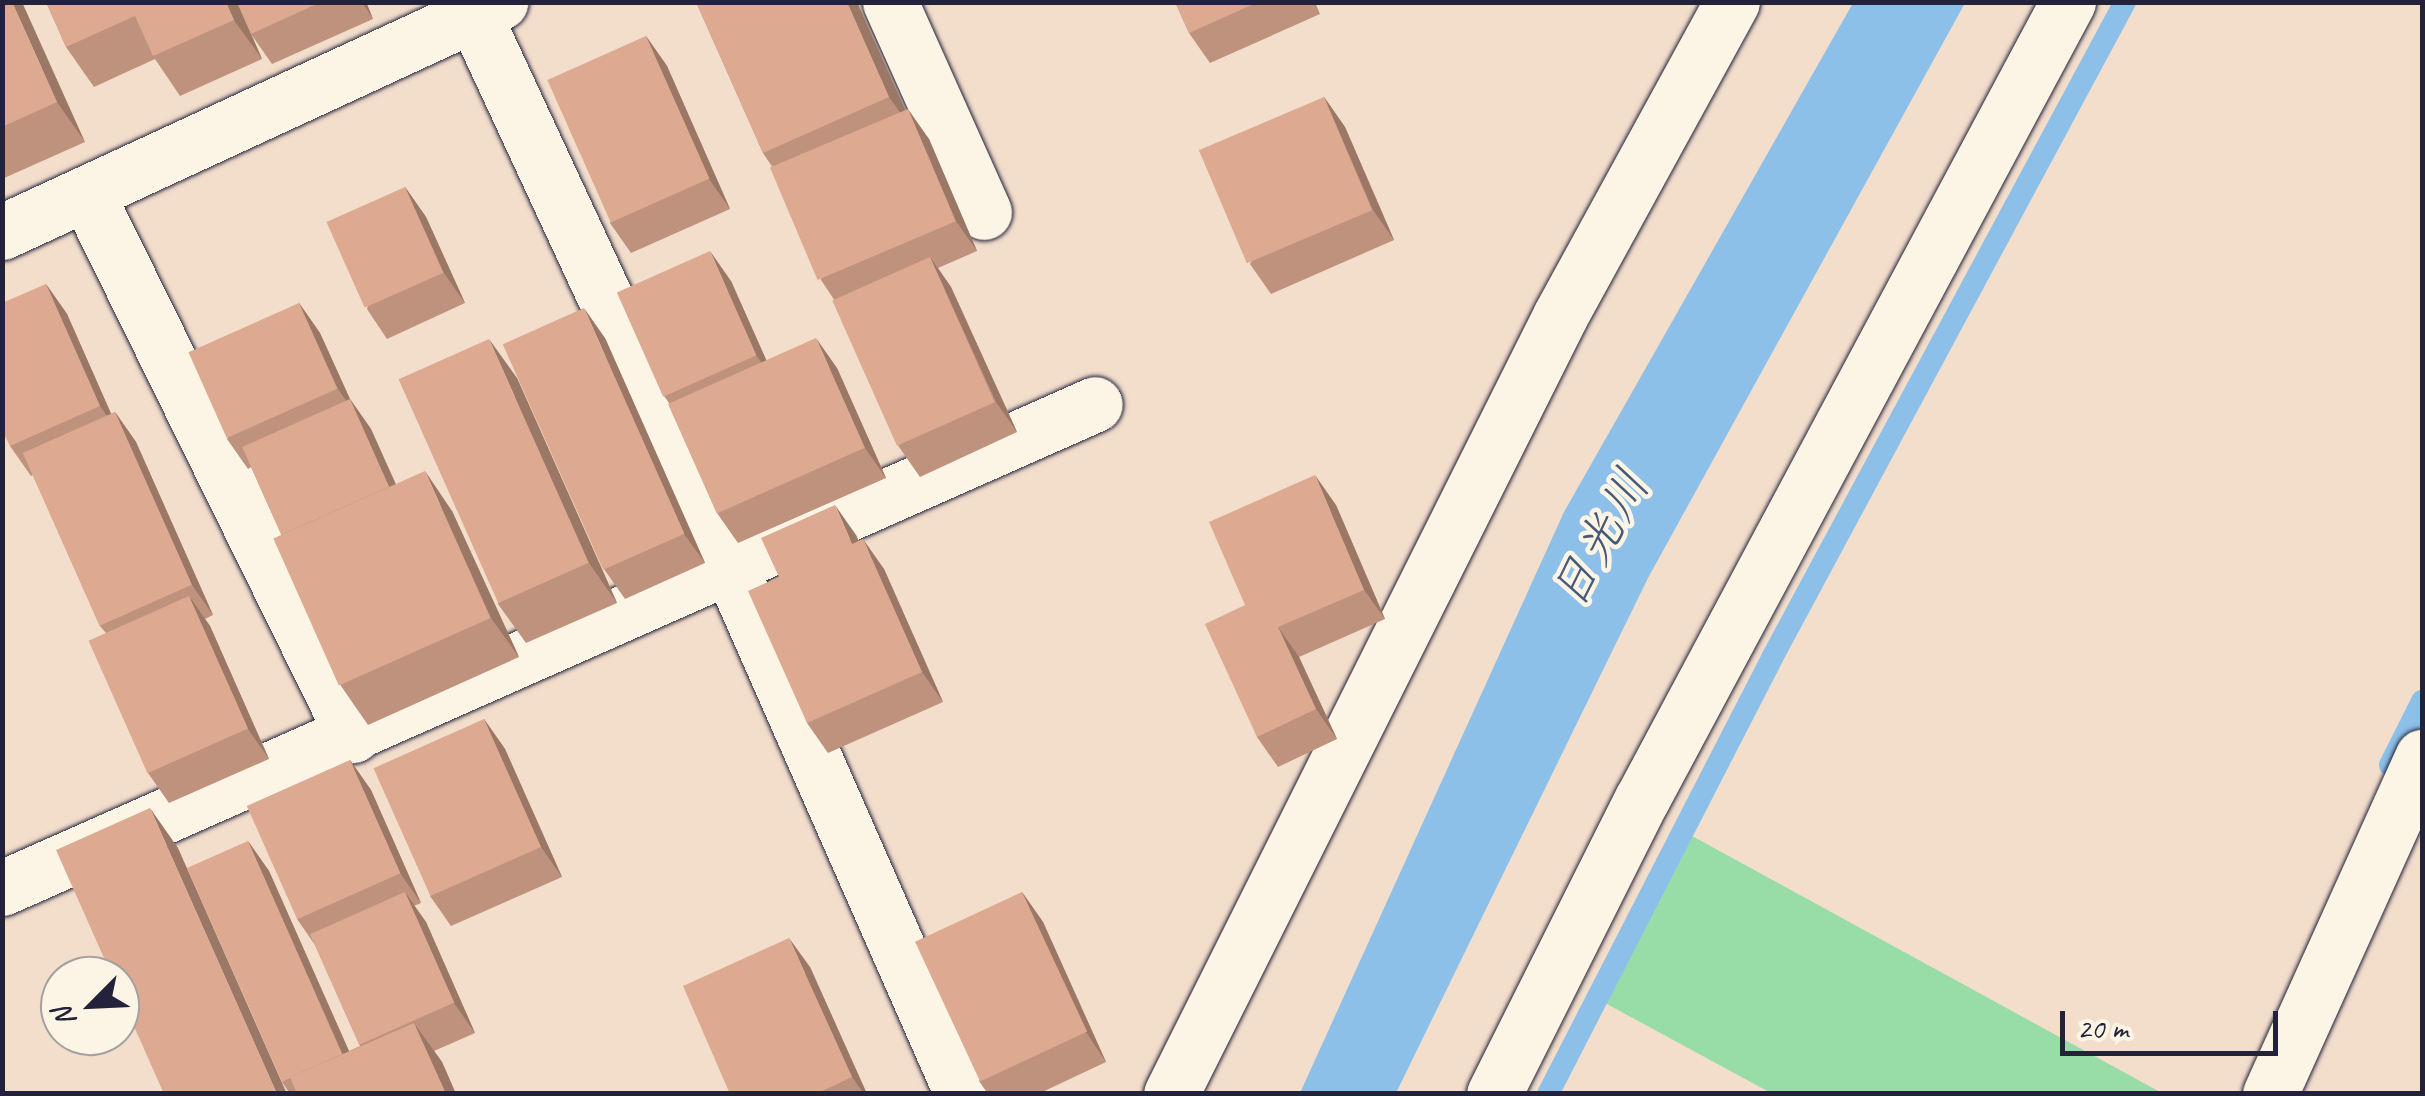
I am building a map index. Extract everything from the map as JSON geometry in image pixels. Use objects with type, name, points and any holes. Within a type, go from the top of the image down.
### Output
[{"type":"street","points":[[890,2],[984,212]]},
{"type":"street","points":[[1171,1094],[1560,316],[1732,2]]},
{"type":"street","points":[[1494,1094],[1642,799],[2068,2]]},
{"type":"street","points":[[2,232],[481,7],[962,1094]]},
{"type":"street","points":[[87,194],[353,735]]},
{"type":"street","points":[[2,888],[731,569],[1095,404]]},
{"type":"street","points":[[2270,1094],[2422,757]]},
{"type":"green space","points":[[1692,836],[2162,1093],[1771,1093],[1605,1003]]},
{"type":"water","name":"日光川","points":[[1853,3],[1965,3],[1648,578],[1396,1093],[1300,1093],[1564,512]]},
{"type":"building","points":[[2,2],[12,2],[57,102],[2,127]]},
{"type":"building","points":[[46,2],[226,2],[234,20],[153,56],[135,16],[66,47]]},
{"type":"building","points":[[237,2],[321,2],[251,34]]},
{"type":"building","points":[[696,2],[847,2],[889,97],[763,153]]},
{"type":"building","points":[[1175,2],[1258,2],[1189,33]]},
{"type":"building","points":[[646,36],[709,179],[611,222],[547,80]]},
{"type":"building","points":[[1324,97],[1372,210],[1247,263],[1199,150]]},
{"type":"building","points":[[908,109],[956,221],[818,280],[770,168]]},
{"type":"building","points":[[405,187],[443,273],[365,308],[326,222]]},
{"type":"building","points":[[710,251],[756,355],[663,397],[617,292]]},
{"type":"building","points":[[930,257],[995,402],[897,446],[832,301]]},
{"type":"building","points":[[46,284],[100,406],[10,446],[2,430],[2,303]]},
{"type":"building","points":[[299,303],[337,389],[227,438],[188,352]]},
{"type":"building","points":[[584,308],[684,534],[603,570],[503,344]]},
{"type":"building","points":[[816,338],[865,448],[717,514],[668,404]]},
{"type":"building","points":[[489,339],[589,563],[498,603],[399,379]]},
{"type":"building","points":[[350,399],[389,487],[281,535],[242,447]]},
{"type":"building","points":[[115,412],[192,585],[100,626],[23,453]]},
{"type":"building","points":[[425,471],[490,618],[339,686],[273,539]]},
{"type":"building","points":[[1315,475],[1364,590],[1278,627],[1316,709],[1257,737],[1205,624],[1245,605],[1209,522]]},
{"type":"building","points":[[835,505],[852,544],[863,539],[922,672],[807,723],[748,591],[779,577],[761,538]]},
{"type":"building","points":[[189,596],[248,728],[147,773],[89,641]]},
{"type":"building","points":[[484,719],[541,847],[430,896],[373,768]]},
{"type":"building","points":[[350,760],[400,873],[297,919],[247,806]]},
{"type":"building","points":[[150,808],[277,1094],[164,1094],[140,1040],[140,956],[103,956],[56,850]]},
{"type":"building","points":[[248,841],[342,1054],[282,1082],[187,868]]},
{"type":"building","points":[[405,892],[454,1003],[359,1045],[310,934]]},
{"type":"building","points":[[1022,892],[1087,1032],[980,1081],[915,942]]},
{"type":"building","points":[[789,938],[852,1077],[816,1094],[730,1094],[683,986]]},
{"type":"building","points":[[414,1023],[446,1094],[297,1094],[290,1077]]},
{"type":"waterway","points":[[1548,1094],[1773,656],[2125,2]]},
{"type":"waterway","points":[[2390,765],[2422,701]]}]
